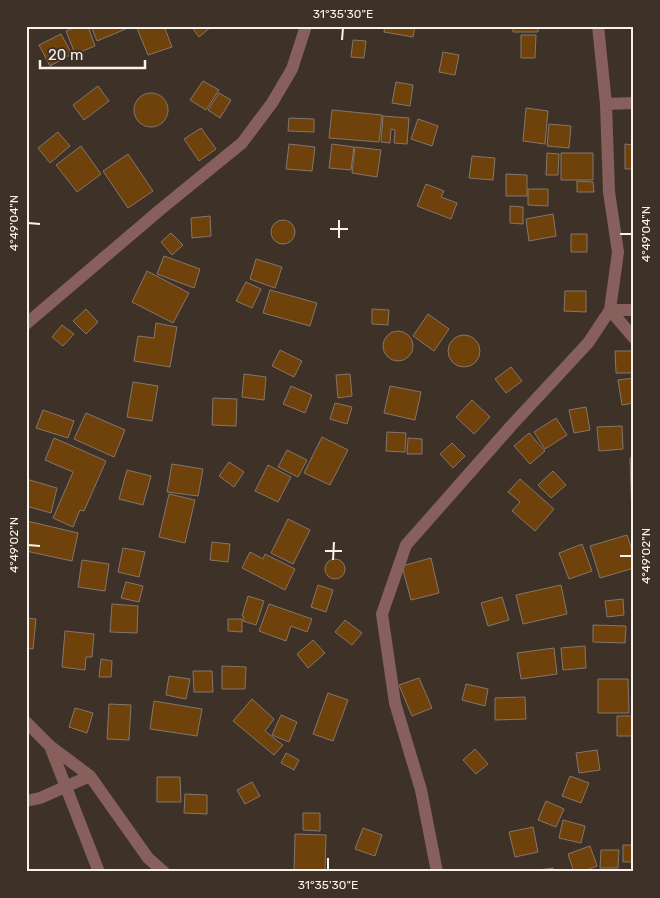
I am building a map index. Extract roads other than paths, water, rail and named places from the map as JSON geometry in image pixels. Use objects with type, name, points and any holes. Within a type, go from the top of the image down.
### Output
[{"type":"street","points":[[26,324],[242,143],[272,103],[292,69],[306,26]]},
{"type":"street","points":[[437,872],[421,790],[395,703],[382,614],[406,545],[511,426],[588,343],[610,310],[618,252],[609,192],[606,104],[598,26]]},
{"type":"street","points":[[606,104],[634,103]]},
{"type":"street","points":[[610,310],[634,310]]},
{"type":"street","points":[[610,310],[634,338]]},
{"type":"street","points":[[26,722],[50,746],[90,776],[148,858],[164,872]]},
{"type":"street","points":[[50,746],[100,872]]},
{"type":"street","points":[[26,801],[40,798],[90,776]]}]
